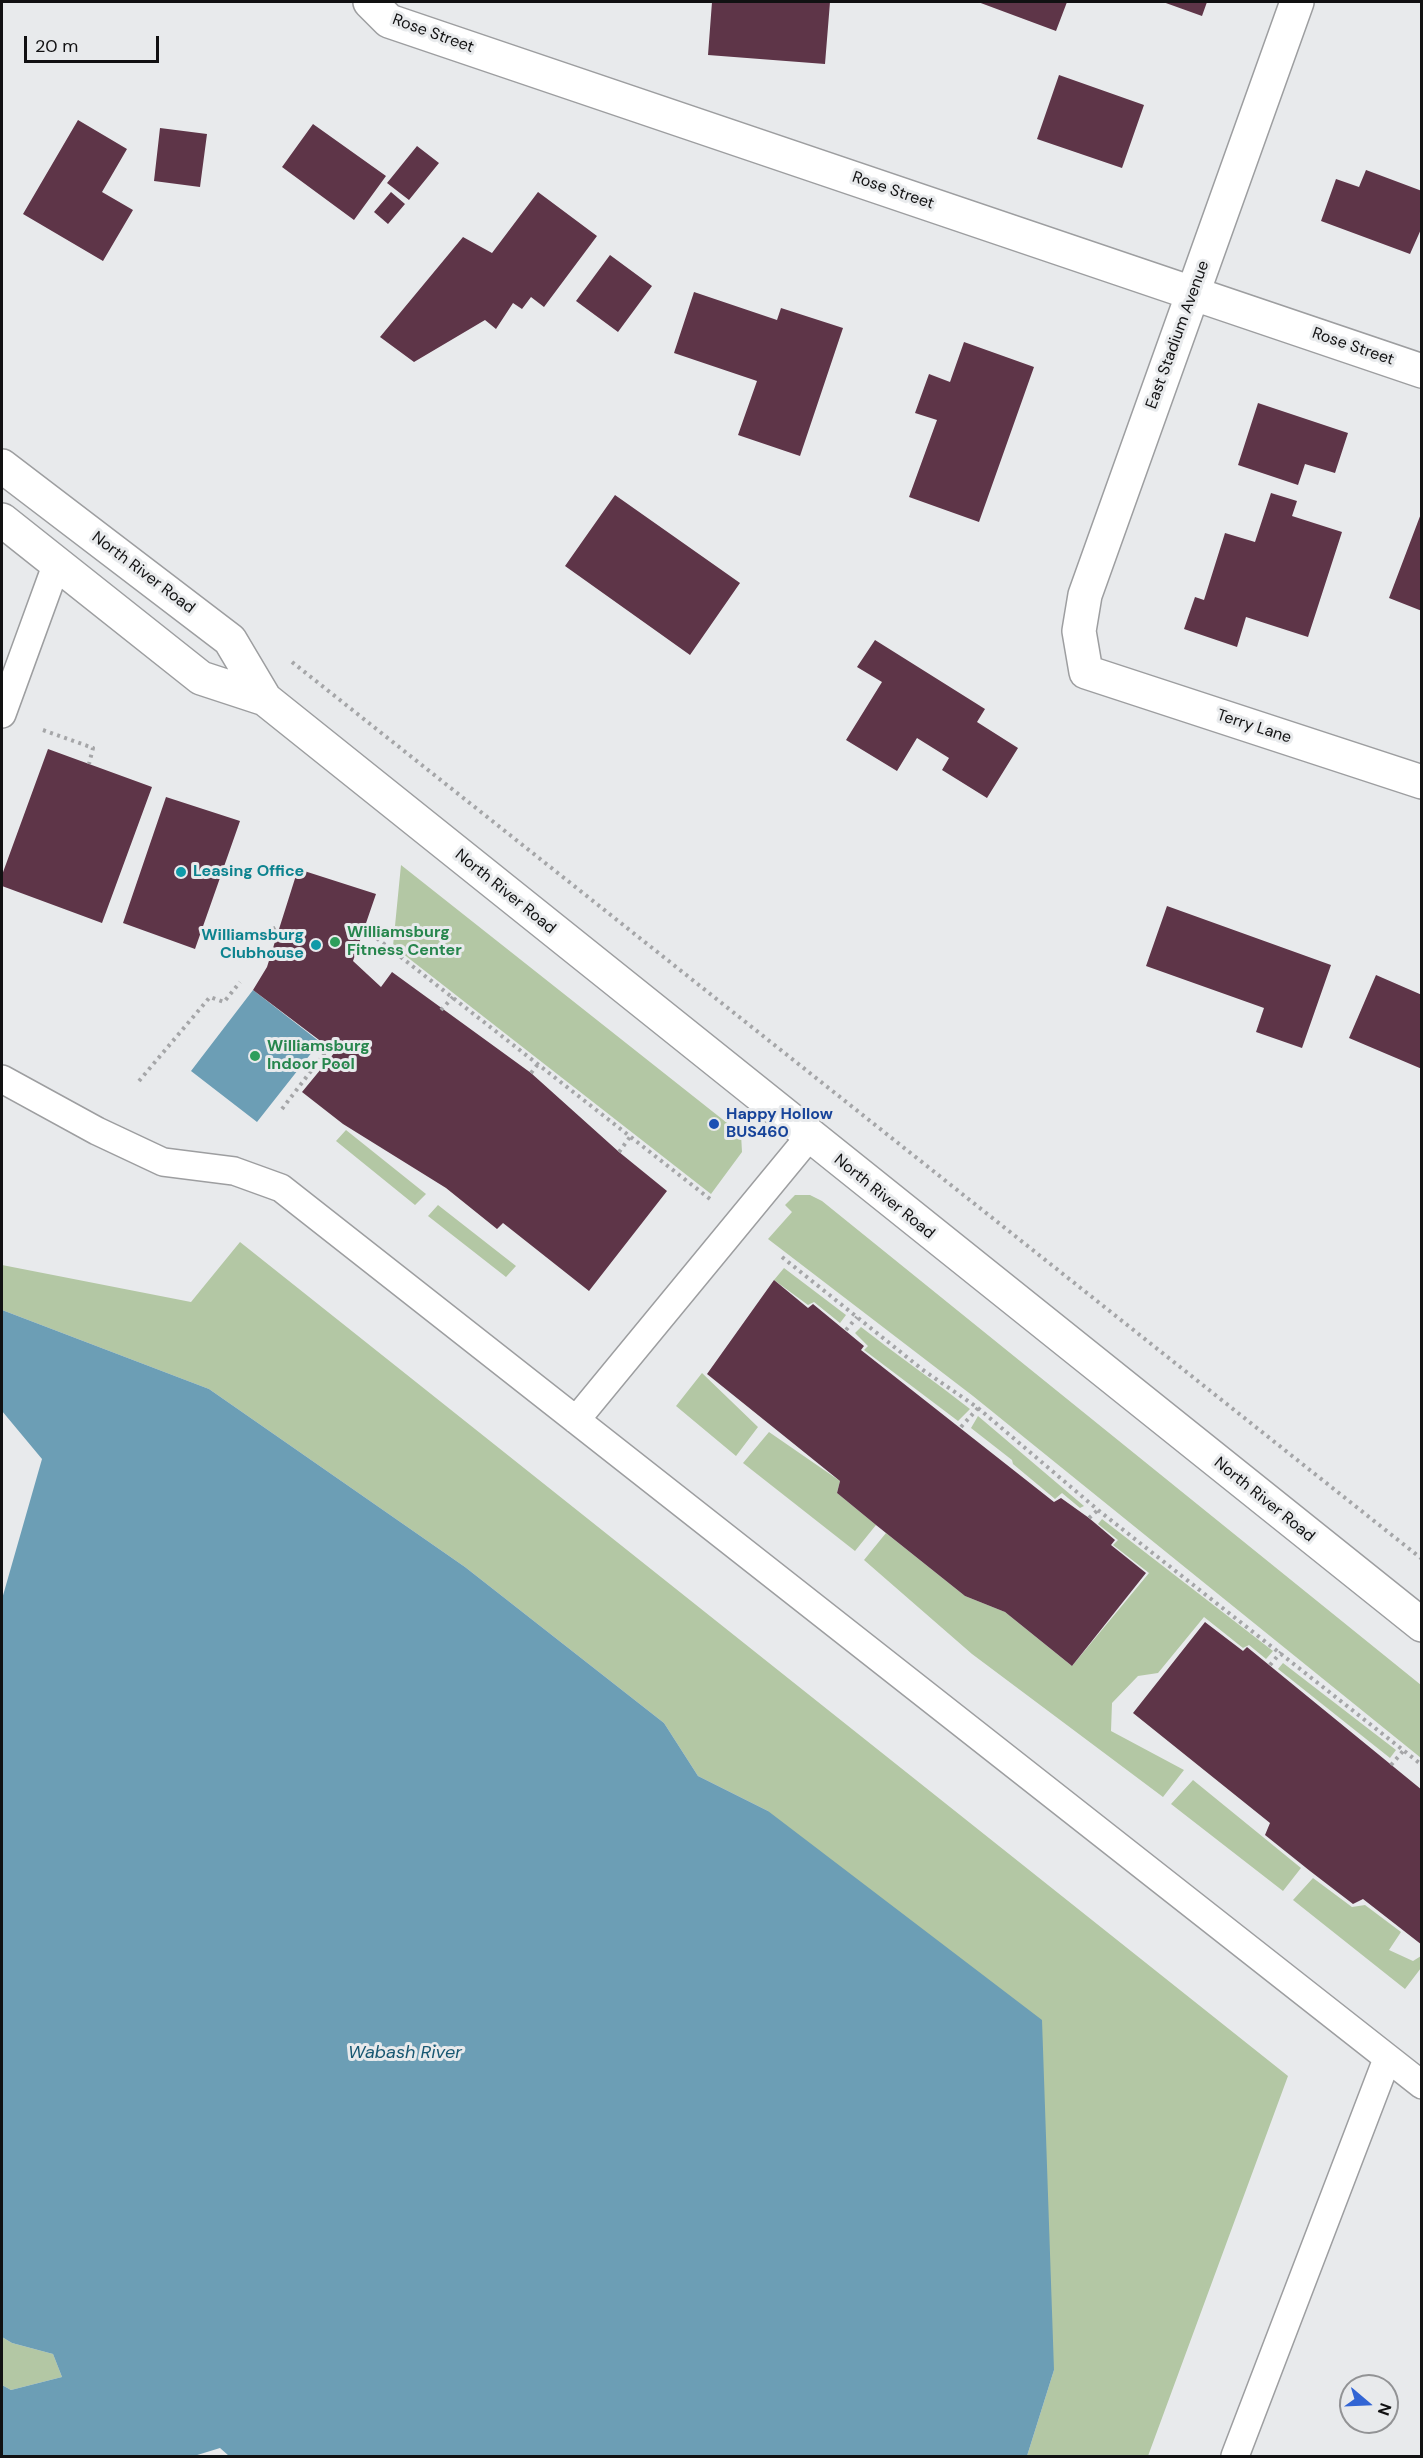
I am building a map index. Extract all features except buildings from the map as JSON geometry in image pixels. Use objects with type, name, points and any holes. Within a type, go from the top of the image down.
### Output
[{"type":"street","name":"Rose Street","points":[[370,2],[389,21],[1422,370]]},
{"type":"street","name":"East Stadium Avenue","points":[[1086,672],[1079,631],[1085,595],[1297,2]]},
{"type":"street","name":"North River Road","points":[[2,466],[230,640],[265,699],[809,1137],[1422,1625]]},
{"type":"street","name":"North River Road","points":[[2,520],[201,678],[265,699]]},
{"type":"street","name":"Terry Lane","points":[[1086,672],[1422,782]]},
{"type":"lane","points":[[2,714],[57,563]]},
{"type":"lane","points":[[2,1079],[97,1131],[163,1162],[234,1172],[281,1188],[1422,2085]]},
{"type":"lane","points":[[576,1420],[809,1137]]},
{"type":"lane","points":[[1235,2457],[1387,2059]]},
{"type":"path","points":[[291,660],[1422,1559]]},
{"type":"path","points":[[43,730],[93,748],[89,764]]},
{"type":"path","points":[[262,940],[279,926]]},
{"type":"path","points":[[365,929],[716,1203]]},
{"type":"path","points":[[139,1081],[210,997],[224,1002],[240,982]]},
{"type":"path","points":[[441,1010],[453,997]]},
{"type":"path","points":[[282,1109],[330,1046]]},
{"type":"path","points":[[531,1073],[538,1064]]},
{"type":"path","points":[[619,1152],[630,1137]]},
{"type":"path","points":[[782,1257],[922,1370],[978,1408],[1098,1510],[1422,1765]]},
{"type":"path","points":[[846,1330],[857,1317]]},
{"type":"path","points":[[961,1427],[978,1408]]},
{"type":"path","points":[[1089,1518],[1098,1510]]},
{"type":"path","points":[[1270,1665],[1281,1652]]},
{"type":"path","points":[[1391,1766],[1404,1750]]},
{"type":"green space","points":[[401,865],[741,1134],[742,1152],[711,1194],[393,946]]},
{"type":"green space","points":[[346,1130],[426,1194],[415,1205],[336,1141]]},
{"type":"green space","points":[[795,1195],[810,1195],[822,1201],[1421,1685],[1421,1758],[973,1396],[768,1239],[792,1212],[785,1205]]},
{"type":"green space","points":[[438,1205],[516,1266],[506,1277],[428,1216]]},
{"type":"green space","points":[[240,1242],[1288,2076],[1148,2456],[1027,2456],[1054,2370],[768,1811],[698,1776],[664,1723],[465,1567],[209,1389],[2,1310],[2,1265],[191,1302]]},
{"type":"green space","points":[[784,1268],[846,1315],[840,1323],[814,1302],[808,1305],[774,1280]]},
{"type":"green space","points":[[861,1327],[970,1409],[958,1421],[864,1350],[868,1346],[855,1333]]},
{"type":"green space","points":[[702,1373],[758,1427],[736,1456],[676,1406]]},
{"type":"green space","points":[[978,1416],[1084,1506],[1080,1508],[1062,1493],[1055,1499],[1013,1464],[1012,1460],[971,1428]]},
{"type":"green space","points":[[769,1432],[840,1481],[837,1493],[876,1525],[855,1551],[743,1463]]},
{"type":"green space","points":[[1102,1519],[1273,1651],[1266,1659],[1249,1645],[1243,1648],[1204,1617],[1158,1673],[1138,1676],[1112,1703],[1111,1731],[1184,1770],[1163,1797],[972,1654],[864,1560],[886,1533],[965,1596],[1005,1612],[1072,1666],[1149,1573],[1113,1545],[1118,1540],[1098,1524]]},
{"type":"green space","points":[[1283,1663],[1396,1750],[1390,1758],[1278,1669]]},
{"type":"green space","points":[[1193,1780],[1301,1868],[1283,1891],[1171,1804]]},
{"type":"green space","points":[[1313,1878],[1352,1907],[1365,1905],[1401,1932],[1389,1950],[1413,1961],[1421,1956],[1421,1968],[1405,1989],[1293,1900]]},
{"type":"green space","points":[[2,2337],[12,2343],[53,2354],[62,2377],[11,2390],[2,2385]]},
{"type":"water","name":"Williamsburg Indoor Pool","points":[[253,990],[320,1042],[257,1122],[191,1071]]},
{"type":"water","name":"Wabash River","points":[[2,1310],[209,1389],[465,1567],[664,1723],[698,1776],[768,1811],[1042,2020],[1054,2370],[1027,2456],[229,2456],[220,2448],[194,2456],[2,2456],[2,2385],[11,2390],[62,2377],[53,2354],[12,2343],[2,2337],[2,1599],[42,1459],[2,1411]]},
{"type":"place","name":"Leasing Office","points":[[181,872]]},
{"type":"place","name":"Williamsburg Fitness Center","points":[[335,942]]},
{"type":"place","name":"Williamsburg Clubhouse","points":[[316,945]]},
{"type":"place","name":"Williamsburg Indoor Pool","points":[[255,1056]]},
{"type":"place","name":"Happy Hollow BUS460","points":[[714,1124]]}]
